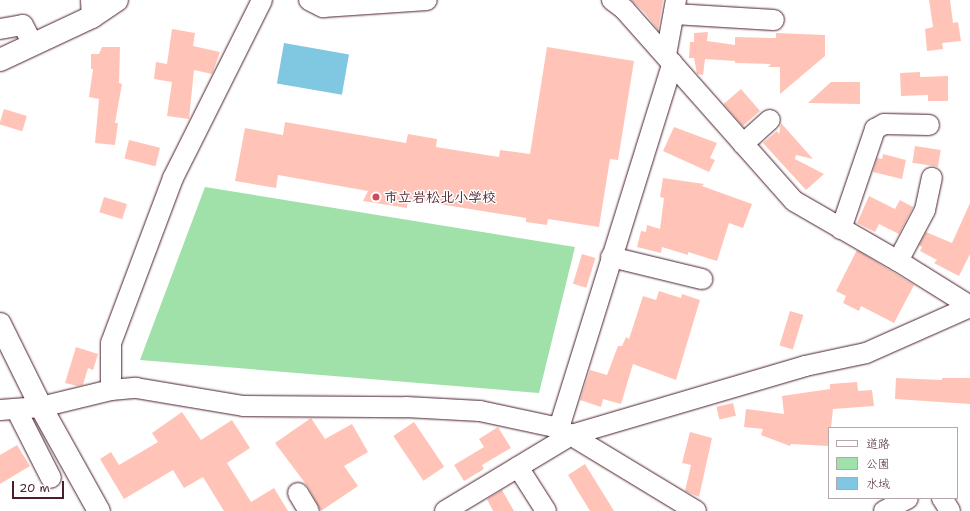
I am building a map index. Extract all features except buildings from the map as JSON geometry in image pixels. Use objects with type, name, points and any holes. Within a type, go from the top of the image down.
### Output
[{"type":"street","points":[[0,60],[33,45],[92,9],[117,0]]},
{"type":"street","points":[[111,390],[111,343],[173,178],[262,0]]},
{"type":"street","points":[[319,2],[427,0]]},
{"type":"street","points":[[612,0],[624,9],[670,59],[794,201],[898,261],[970,307]]},
{"type":"street","points":[[565,432],[611,258],[670,59],[675,7],[774,20]]},
{"type":"street","points":[[0,29],[23,25],[33,45]]},
{"type":"street","points":[[743,144],[770,120]]},
{"type":"street","points":[[841,229],[875,129],[884,124],[930,125]]},
{"type":"street","points":[[898,261],[925,210],[932,178]]},
{"type":"street","points":[[611,258],[702,279]]},
{"type":"street","points":[[445,511],[518,467],[565,432],[805,366],[866,353],[970,307]]},
{"type":"street","points":[[0,324],[41,407],[99,511]]},
{"type":"street","points":[[51,478],[8,409],[41,407],[111,390],[136,388],[243,406],[406,407],[480,411],[565,432],[696,511]]},
{"type":"street","points":[[518,467],[546,511]]},
{"type":"street","points":[[298,493],[309,511]]},
{"type":"street","points":[[884,511],[906,499]]},
{"type":"street","points":[[943,499],[950,511]]},
{"type":"green space","points":[[205,187],[575,247],[539,393],[140,360]]},
{"type":"water","points":[[284,43],[349,54],[342,95],[277,83]]},
{"type":"place","name":"市立岩松北小学校","points":[[376,197]]}]
